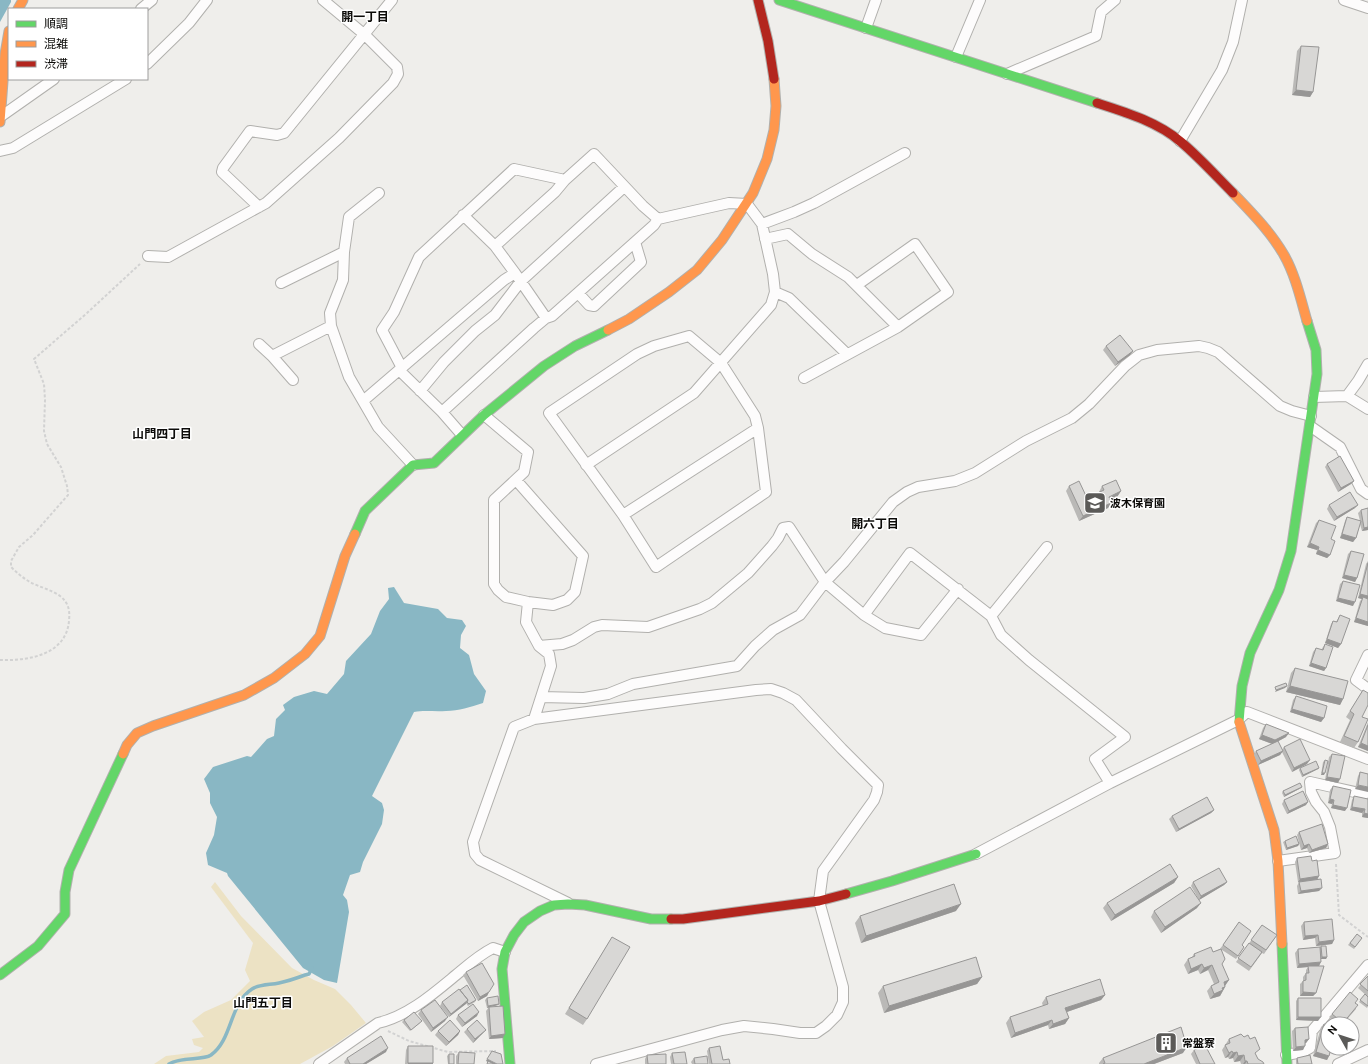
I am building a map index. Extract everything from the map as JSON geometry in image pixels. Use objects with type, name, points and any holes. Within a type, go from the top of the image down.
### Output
[{"type":"street","points":[[142,8],[152,0]]},
{"type":"street","points":[[148,63],[190,23],[206,0]]},
{"type":"street","points":[[148,256],[168,257],[266,203],[339,138],[393,83],[398,74],[397,67],[365,35],[323,0]]},
{"type":"street","points":[[259,207],[222,172],[222,168],[250,131],[277,135],[284,133],[392,0]]},
{"type":"street","points":[[0,975],[38,946],[65,914],[65,892],[69,870],[127,745],[137,733],[153,726],[244,695],[274,678],[305,654],[320,636],[345,556],[365,511],[413,465],[434,463],[484,415],[544,366],[575,346],[629,319],[669,292],[697,270],[722,240],[753,193],[766,158],[774,130],[776,106],[774,80],[768,41],[758,0]]},
{"type":"street","points":[[779,0],[1109,107],[1141,119],[1163,130],[1180,141],[1242,203],[1273,237],[1285,256],[1295,282],[1316,350],[1317,374],[1291,551],[1286,574],[1274,603],[1250,652],[1242,681],[1238,720],[1274,830],[1278,861],[1287,1060],[1310,1048],[1312,1031],[1368,965]]},
{"type":"street","points":[[866,28],[876,0]]},
{"type":"street","points":[[956,57],[980,0]]},
{"type":"street","points":[[1007,74],[1096,36],[1101,12],[1115,0]]},
{"type":"street","points":[[1180,141],[1222,70],[1233,42],[1242,0]]},
{"type":"street","points":[[1344,0],[1368,8]]},
{"type":"street","points":[[0,122],[5,54],[8,37]]},
{"type":"street","points":[[0,118],[53,80]]},
{"type":"street","points":[[0,151],[13,148],[124,80]]},
{"type":"street","points":[[762,224],[814,203],[905,153]]},
{"type":"street","points":[[494,246],[555,192],[564,180],[594,154],[624,187],[658,219]]},
{"type":"street","points":[[462,435],[400,369],[382,330],[394,312],[419,257],[514,169],[564,180]]},
{"type":"street","points":[[420,391],[444,362],[475,330],[495,315],[518,277],[624,187]]},
{"type":"street","points":[[379,193],[349,217],[344,252],[343,280],[330,313],[331,326],[349,377],[378,427],[413,465]]},
{"type":"street","points":[[442,412],[534,328],[546,318],[552,316],[578,293],[654,225],[658,219],[729,203],[747,204],[762,224],[773,274],[775,292],[771,305],[694,393],[586,465]]},
{"type":"street","points":[[463,215],[494,246],[518,277],[546,318]]},
{"type":"street","points":[[765,239],[788,234],[812,254],[838,270],[857,285],[898,327]]},
{"type":"street","points":[[578,293],[589,306],[594,306],[641,262],[635,242]]},
{"type":"street","points":[[804,378],[898,327],[948,292],[915,244],[857,285]]},
{"type":"street","points":[[281,283],[344,252]]},
{"type":"street","points":[[363,401],[504,280],[518,277]]},
{"type":"street","points":[[775,292],[790,298],[847,354]]},
{"type":"street","points":[[272,356],[331,326]]},
{"type":"street","points":[[689,336],[721,363],[755,416],[758,428],[766,492],[656,567],[623,515],[549,413],[637,354],[654,346],[689,336]]},
{"type":"street","points":[[259,344],[272,356],[293,380]]},
{"type":"street","points":[[542,697],[584,698],[608,694],[633,684],[737,666],[755,646],[773,630],[800,615],[825,582],[893,502],[907,492],[918,487],[955,481],[975,473],[1026,442],[1072,418],[1089,404],[1125,366],[1139,355],[1158,350],[1186,346],[1199,346],[1218,352],[1280,406],[1311,421],[1340,447],[1361,489],[1368,494]]},
{"type":"street","points":[[1347,396],[1368,364]]},
{"type":"street","points":[[1314,397],[1347,396],[1368,409]]},
{"type":"street","points":[[484,415],[528,452],[524,472],[494,500],[494,584],[506,597],[528,602],[553,605],[567,600],[575,592],[583,556],[516,480]]},
{"type":"street","points":[[623,515],[758,428]]},
{"type":"street","points":[[539,646],[562,644],[594,627],[602,625],[648,627],[700,610],[712,603],[748,573],[772,546],[783,528],[789,527],[825,582],[864,615],[885,628],[921,635],[958,589]]},
{"type":"street","points":[[991,616],[1047,547]]},
{"type":"street","points":[[864,615],[910,553],[991,616],[1001,635],[1029,660],[1125,737],[1095,759],[1110,783]]},
{"type":"street","points":[[528,602],[526,622],[539,646],[549,654],[551,666],[534,719]]},
{"type":"street","points":[[1368,656],[1356,680],[1368,689]]},
{"type":"street","points":[[568,904],[480,860],[475,854],[474,842],[514,727],[534,719],[771,689],[796,700],[842,749],[878,784],[874,800],[823,871],[819,901],[843,987],[843,1002],[837,1014],[826,1026],[816,1033],[800,1033],[744,1026],[722,1030],[596,1064]]},
{"type":"street","points":[[510,1064],[502,969],[505,952],[514,935],[524,922],[540,911],[554,905],[586,905],[651,920],[683,918],[819,901],[892,881],[976,854],[1110,783],[1238,720],[1247,712],[1368,760]]},
{"type":"street","points":[[1278,861],[1335,854],[1330,827],[1324,812],[1316,802],[1311,792],[1310,782],[1368,795]]},
{"type":"street","points":[[319,1064],[378,1022],[387,1020],[416,1006],[481,954],[493,948],[505,952]]},
{"type":"street","points":[[1338,1064],[1368,1050]]},
{"type":"path","points":[[0,660],[46,654],[63,640],[69,627],[70,615],[68,605],[60,596],[30,582],[11,567],[11,561],[19,547],[33,535],[68,495],[67,486],[61,467],[47,444],[44,431],[44,384],[34,359],[148,256]]},
{"type":"path","points":[[1335,854],[1339,915],[1368,936]]},
{"type":"path","points":[[378,1022],[389,1032],[402,1038],[430,1048],[448,1052],[496,1051],[509,1049]]},
{"type":"shaded area","points":[[215,882],[241,916],[292,968],[335,989],[366,1023],[333,1046],[300,1064],[154,1064],[166,1056],[199,1052],[203,1048],[194,1045],[192,1039],[204,1037],[192,1021],[204,1012],[231,1000],[250,981],[245,970],[253,943],[211,887]]},
{"type":"water","points":[[0,0],[11,0],[11,2],[0,22]]},
{"type":"water","points":[[394,587],[404,603],[438,609],[447,618],[462,620],[466,626],[461,635],[460,648],[469,655],[474,674],[486,691],[483,703],[460,710],[414,712],[372,796],[382,803],[384,810],[382,824],[363,862],[360,872],[350,875],[343,895],[347,900],[349,912],[337,983],[324,980],[303,968],[227,873],[208,865],[206,853],[214,835],[217,817],[210,803],[210,793],[204,779],[213,767],[247,756],[251,757],[267,739],[274,736],[276,719],[285,710],[283,705],[294,697],[314,691],[327,694],[344,674],[346,661],[371,634],[380,611],[389,599],[388,588]]},
{"type":"building","points":[[1301,46],[1319,47],[1313,92],[1296,90]]},
{"type":"building","points":[[1120,335],[1133,351],[1118,362],[1106,346]]},
{"type":"building","points":[[1340,456],[1354,481],[1341,488],[1327,464]]},
{"type":"building","name":"波木保育園","points":[[1116,480],[1121,491],[1109,497],[1111,503],[1083,516],[1069,486],[1079,481],[1087,498],[1104,490],[1102,486]]},
{"type":"building","points":[[1350,492],[1358,505],[1337,517],[1329,505]]},
{"type":"building","points":[[1368,508],[1368,527],[1364,528],[1361,510]]},
{"type":"building","points":[[1347,517],[1361,521],[1356,538],[1342,534]]},
{"type":"building","points":[[1319,520],[1336,526],[1331,539],[1335,541],[1330,555],[1318,550],[1319,547],[1310,543]]},
{"type":"building","points":[[1351,551],[1364,554],[1357,578],[1344,575]]},
{"type":"building","points":[[1368,563],[1368,596],[1360,594]]},
{"type":"building","points":[[1343,581],[1360,585],[1355,602],[1338,598]]},
{"type":"building","points":[[1363,597],[1368,599],[1368,622],[1356,618]]},
{"type":"building","points":[[1340,615],[1350,619],[1341,644],[1327,639],[1333,621],[1337,622]]},
{"type":"building","points":[[1325,644],[1333,647],[1326,668],[1311,663],[1316,648],[1323,650]]},
{"type":"building","points":[[1295,668],[1348,681],[1343,699],[1290,686]]},
{"type":"building","points":[[1286,683],[1287,686],[1276,690],[1275,687]]},
{"type":"building","points":[[1363,690],[1368,693],[1368,705],[1362,717],[1368,719],[1358,742],[1344,736],[1354,714],[1350,711]]},
{"type":"building","points":[[1296,696],[1327,706],[1324,718],[1292,709]]},
{"type":"building","points":[[1266,724],[1289,733],[1275,740],[1262,735]]},
{"type":"building","points":[[1368,725],[1368,746],[1361,743]]},
{"type":"building","points":[[1300,739],[1310,760],[1294,768],[1284,747]]},
{"type":"building","points":[[1278,741],[1283,751],[1261,761],[1256,751]]},
{"type":"building","points":[[1332,754],[1345,756],[1340,779],[1327,777]]},
{"type":"building","points":[[1325,760],[1328,761],[1325,773],[1322,773]]},
{"type":"building","points":[[1316,761],[1319,768],[1303,775],[1300,768]]},
{"type":"building","points":[[1360,772],[1368,774],[1368,787],[1358,785]]},
{"type":"building","points":[[1300,783],[1302,787],[1285,795],[1283,791]]},
{"type":"building","points":[[1333,786],[1351,790],[1347,808],[1333,805],[1334,800],[1330,799]]},
{"type":"building","points":[[1303,791],[1308,802],[1289,811],[1284,800]]},
{"type":"building","points":[[1354,796],[1368,799],[1368,814],[1364,813],[1365,809],[1352,807]]},
{"type":"building","points":[[1207,797],[1214,810],[1179,829],[1172,816]]},
{"type":"building","points":[[1322,824],[1328,844],[1312,850],[1309,844],[1304,846],[1299,832]]},
{"type":"building","points":[[1296,836],[1299,844],[1287,848],[1285,841]]},
{"type":"building","points":[[1311,856],[1312,861],[1317,860],[1319,876],[1300,879],[1297,858]]},
{"type":"building","points":[[1170,864],[1178,877],[1115,915],[1107,903]]},
{"type":"building","points":[[1219,868],[1227,882],[1201,896],[1193,882]]},
{"type":"building","points":[[1321,879],[1322,888],[1301,891],[1299,882]]},
{"type":"building","points":[[954,884],[961,904],[866,936],[860,916]]},
{"type":"building","points":[[1190,887],[1201,903],[1165,927],[1154,911]]},
{"type":"building","points":[[1332,919],[1334,940],[1319,942],[1318,935],[1305,936],[1304,922]]},
{"type":"building","points":[[1239,922],[1251,931],[1242,945],[1244,947],[1238,956],[1223,945]]},
{"type":"building","points":[[1262,925],[1277,935],[1266,950],[1251,940]]},
{"type":"building","points":[[1357,934],[1362,938],[1355,947],[1350,943]]},
{"type":"building","points":[[612,937],[630,947],[587,1019],[569,1008]]},
{"type":"building","points":[[1249,943],[1262,952],[1251,967],[1238,958]]},
{"type":"building","points":[[1321,946],[1326,946],[1327,957],[1322,957]]},
{"type":"building","points":[[1211,947],[1213,952],[1221,949],[1225,959],[1222,964],[1229,980],[1224,982],[1225,987],[1222,988],[1223,990],[1214,994],[1211,986],[1219,982],[1212,965],[1204,968],[1202,964],[1191,969],[1188,959],[1195,956],[1194,954]]},
{"type":"building","points":[[1320,947],[1321,962],[1299,964],[1298,949]]},
{"type":"building","points":[[976,957],[982,977],[889,1006],[883,986]]},
{"type":"building","points":[[482,963],[494,984],[489,992],[480,997],[466,972]]},
{"type":"building","points":[[1308,966],[1324,966],[1316,993],[1303,992],[1303,981],[1306,980],[1306,973],[1309,973]]},
{"type":"building","points":[[1368,976],[1368,991],[1360,984]]},
{"type":"building","points":[[1100,979],[1105,995],[1065,1008],[1069,1018],[1053,1024],[1052,1020],[1015,1033],[1010,1017],[1048,1004],[1046,997]]},
{"type":"building","points":[[467,985],[476,1000],[469,1004],[467,1002],[468,1000],[460,990]]},
{"type":"building","points":[[459,989],[468,1000],[451,1014],[442,1002]]},
{"type":"building","points":[[1350,992],[1358,999],[1355,1003],[1358,1005],[1349,1016],[1334,1016],[1332,1014]]},
{"type":"building","points":[[1365,994],[1368,997],[1368,1006],[1360,1000]]},
{"type":"building","points":[[498,996],[499,1004],[488,1006],[487,998]]},
{"type":"building","points":[[1298,998],[1321,998],[1320,1017],[1298,1017]]},
{"type":"building","points":[[435,1000],[448,1017],[433,1028],[421,1010]]},
{"type":"building","points":[[473,1004],[479,1012],[465,1023],[458,1015]]},
{"type":"building","points":[[503,1006],[505,1034],[491,1036],[489,1007]]},
{"type":"building","points":[[414,1012],[422,1021],[411,1030],[404,1020]]},
{"type":"building","points":[[450,1020],[460,1031],[449,1042],[438,1031]]},
{"type":"building","points":[[477,1020],[486,1030],[475,1039],[467,1029]]},
{"type":"building","name":"常盤寮","points":[[1181,1027],[1187,1047],[1144,1064],[1103,1064],[1105,1063],[1103,1058]]},
{"type":"building","points":[[1308,1027],[1309,1039],[1305,1040],[1305,1046],[1296,1047],[1295,1028]]},
{"type":"building","points":[[1241,1034],[1244,1037],[1248,1035],[1250,1039],[1255,1037],[1260,1049],[1255,1053],[1258,1059],[1264,1064],[1248,1064],[1247,1061],[1245,1061],[1244,1055],[1238,1056],[1237,1052],[1233,1053],[1232,1051],[1229,1053],[1225,1045],[1230,1043],[1229,1039]]},
{"type":"building","points":[[381,1036],[388,1048],[363,1064],[350,1064],[347,1058]]},
{"type":"building","points":[[1320,1038],[1320,1053],[1316,1052]]},
{"type":"building","points":[[1205,1045],[1215,1064],[1200,1064],[1194,1050]]},
{"type":"building","points":[[408,1046],[433,1046],[433,1063],[408,1063]]},
{"type":"building","points":[[720,1046],[723,1060],[729,1059],[730,1064],[712,1064],[709,1048]]},
{"type":"building","points":[[492,1051],[501,1054],[503,1064],[497,1064],[487,1059]]},
{"type":"building","points":[[459,1052],[475,1053],[474,1064],[458,1064]]},
{"type":"building","points":[[685,1052],[687,1064],[674,1064],[672,1053]]},
{"type":"building","points":[[449,1054],[454,1054],[454,1064],[449,1064]]},
{"type":"building","points":[[666,1054],[666,1064],[648,1064],[647,1055]]},
{"type":"building","points":[[1310,1055],[1312,1064],[1298,1064],[1297,1058]]},
{"type":"building","points":[[707,1056],[708,1064],[695,1064],[694,1058]]},
{"type":"building","points":[[488,1061],[494,1064],[487,1064]]},
{"type":"waterway","points":[[169,1064],[180,1060],[202,1058],[211,1055],[218,1048],[228,1031],[239,1003],[252,989],[262,985],[276,984],[309,974],[312,968]]},
{"type":"traffic: fast","points":[[779,0],[1097,103]]},
{"type":"traffic: fast","points":[[1239,722],[1242,686],[1250,653],[1279,590],[1291,551],[1317,374],[1316,350],[1307,321]]},
{"type":"traffic: fast","points":[[355,534],[365,511],[413,465],[434,463],[484,415],[544,366],[575,346],[608,330]]},
{"type":"traffic: fast","points":[[0,975],[38,946],[65,914],[65,892],[69,870],[123,754]]},
{"type":"traffic: fast","points":[[846,894],[976,854]]},
{"type":"traffic: fast","points":[[510,1064],[502,969],[505,952],[514,935],[524,922],[540,911],[554,905],[568,904],[585,905],[651,919],[671,919]]},
{"type":"traffic: fast","points":[[1282,944],[1287,1064]]},
{"type":"traffic: slow","points":[[19,8],[23,0]]},
{"type":"traffic: slow","points":[[0,122],[5,54],[8,37]]},
{"type":"traffic: slow","points":[[608,330],[629,319],[669,292],[697,270],[722,240],[753,193],[767,159],[774,130],[776,106],[774,79]]},
{"type":"traffic: slow","points":[[1233,193],[1267,230],[1284,255],[1295,279],[1307,321]]},
{"type":"traffic: slow","points":[[123,754],[127,745],[137,733],[153,726],[244,695],[274,678],[305,654],[320,636],[345,556],[355,534]]},
{"type":"traffic: slow","points":[[1239,722],[1274,830],[1278,861],[1282,944]]},
{"type":"traffic: jam","points":[[758,0],[768,41],[774,79]]},
{"type":"traffic: jam","points":[[1097,103],[1141,118],[1172,135],[1194,154],[1233,193]]},
{"type":"traffic: jam","points":[[671,919],[683,919],[819,901],[846,894]]},
{"type":"place","name":"波木保育園","points":[[1095,503]]},
{"type":"place","name":"常盤寮","points":[[1166,1043]]},
{"type":"district","name":"開一丁目","points":[[365,16]]},
{"type":"district","name":"山門四丁目","points":[[162,433]]},
{"type":"district","name":"開六丁目","points":[[875,523]]},
{"type":"district","name":"山門五丁目","points":[[263,1002]]}]
